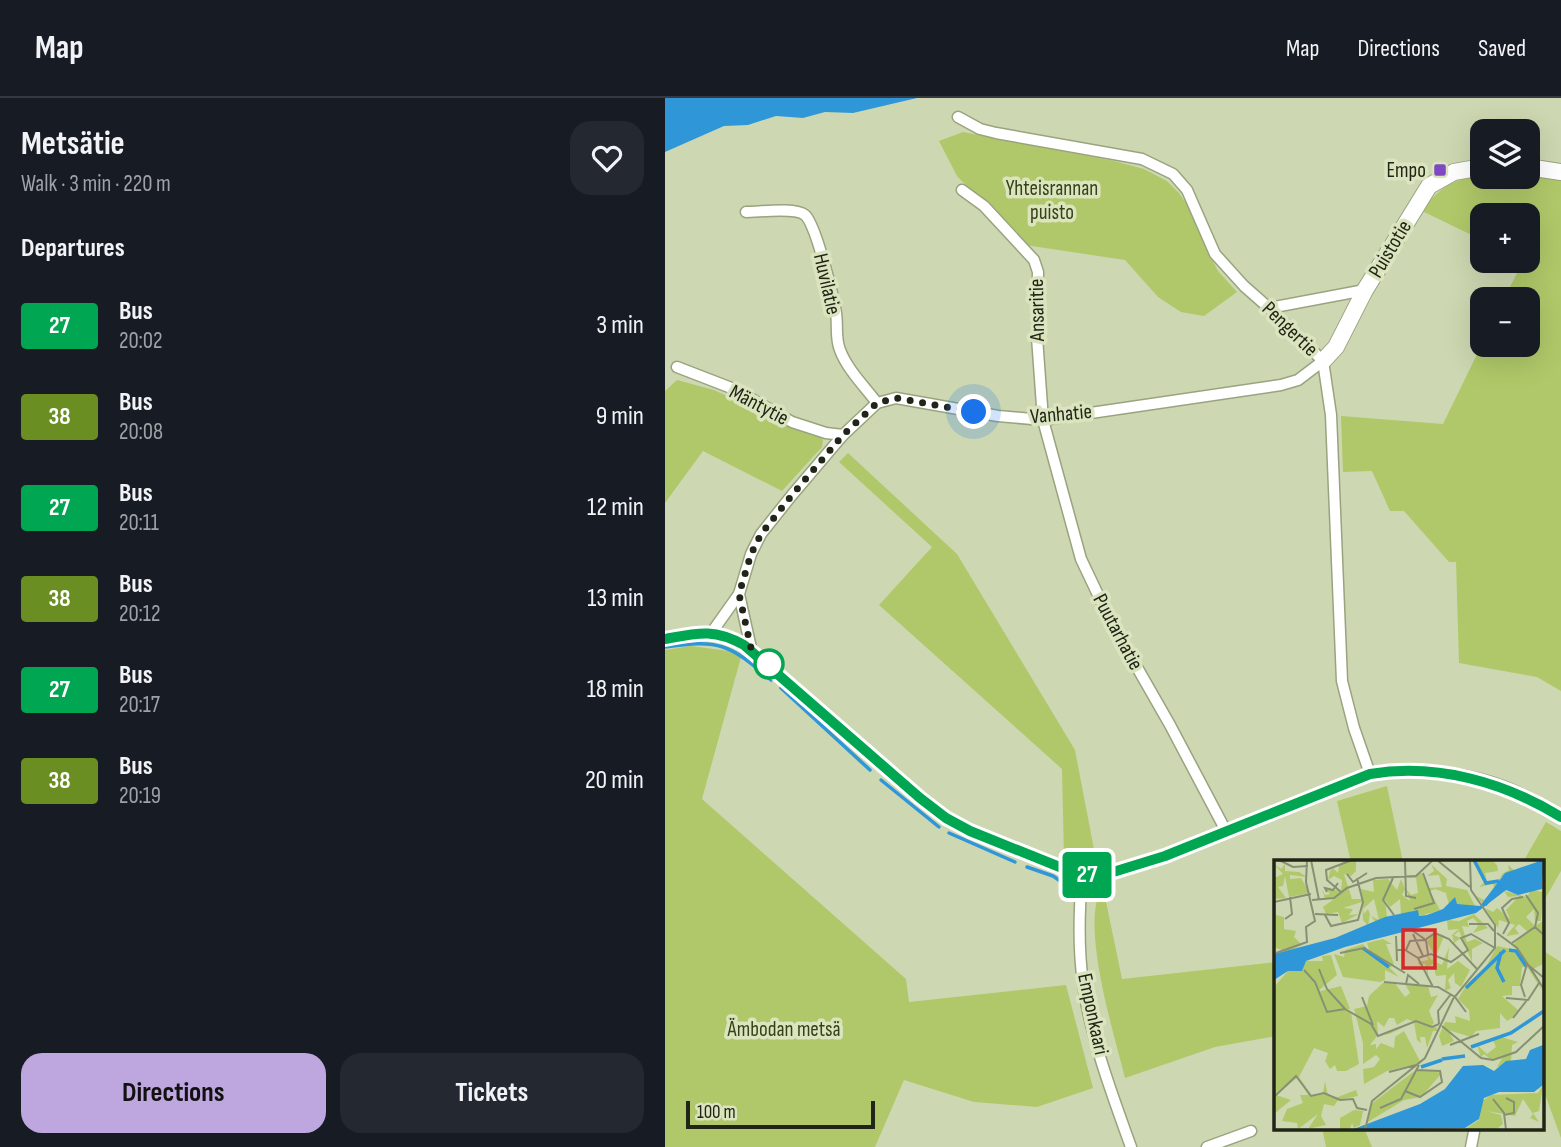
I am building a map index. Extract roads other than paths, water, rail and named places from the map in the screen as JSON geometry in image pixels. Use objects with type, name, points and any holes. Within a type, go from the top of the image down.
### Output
[{"type":"street","name":"Pengertie","points":[[958,117],[980,129],[996,133],[1142,159],[1173,174],[1187,190],[1215,254],[1244,286],[1323,361],[1331,415],[1342,681],[1370,774]]},
{"type":"street","name":"Puistotie","points":[[1323,361],[1336,347],[1366,290],[1429,186],[1454,172],[1470,169]]},
{"type":"street","points":[[1540,169],[1561,172]]},
{"type":"street","name":"Ansaritie","points":[[962,190],[984,206],[1034,260],[1038,272],[1037,337],[1043,420]]},
{"type":"street","name":"Huvilatie","points":[[746,212],[791,211],[803,214],[812,223],[832,292],[841,354],[877,403]]},
{"type":"street","points":[[1269,308],[1366,290]]},
{"type":"street","name":"Vanhatie","points":[[877,403],[896,398],[998,416],[1043,420],[1281,384],[1298,380],[1323,361]]},
{"type":"street","name":"Mäntytie","points":[[677,367],[734,389],[792,422],[826,433],[843,435]]},
{"type":"street","points":[[712,632],[739,594],[747,564],[761,534],[843,435],[877,403]]},
{"type":"street","name":"Puutarhatie","points":[[1043,420],[1081,559],[1109,620],[1170,725],[1226,831]]},
{"type":"street","points":[[739,594],[751,648]]},
{"type":"street","points":[[665,639],[712,632],[730,637],[751,648],[901,782],[946,818],[1000,845],[1082,876],[1134,867],[1370,774],[1384,771],[1439,773],[1492,783],[1517,792],[1561,817]]},
{"type":"street","name":"Emponkaari","points":[[1082,876],[1080,940],[1083,983],[1109,1083],[1131,1147]]},
{"type":"street","points":[[1207,1147],[1251,1131]]},
{"type":"street","points":[[1471,1147],[1473,1132]]},
{"type":"water","points":[[665,98],[917,98],[853,113],[825,112],[803,118],[776,116],[748,125],[724,126],[665,152]]},
{"type":"waterway","points":[[665,647],[699,644],[723,647],[734,652],[771,680]]},
{"type":"waterway","points":[[781,688],[870,770]]},
{"type":"waterway","points":[[881,780],[939,827]]},
{"type":"waterway","points":[[949,833],[1015,862]]},
{"type":"waterway","points":[[1027,867],[1053,876],[1066,885]]},
{"type":"place","name":"Empo","points":[[1440,170]]},
{"type":"park label","name":"Yhteisrannan puisto","points":[[1052,200]]},
{"type":"park label","name":"Ämbodan metsä","points":[[784,1029]]}]
